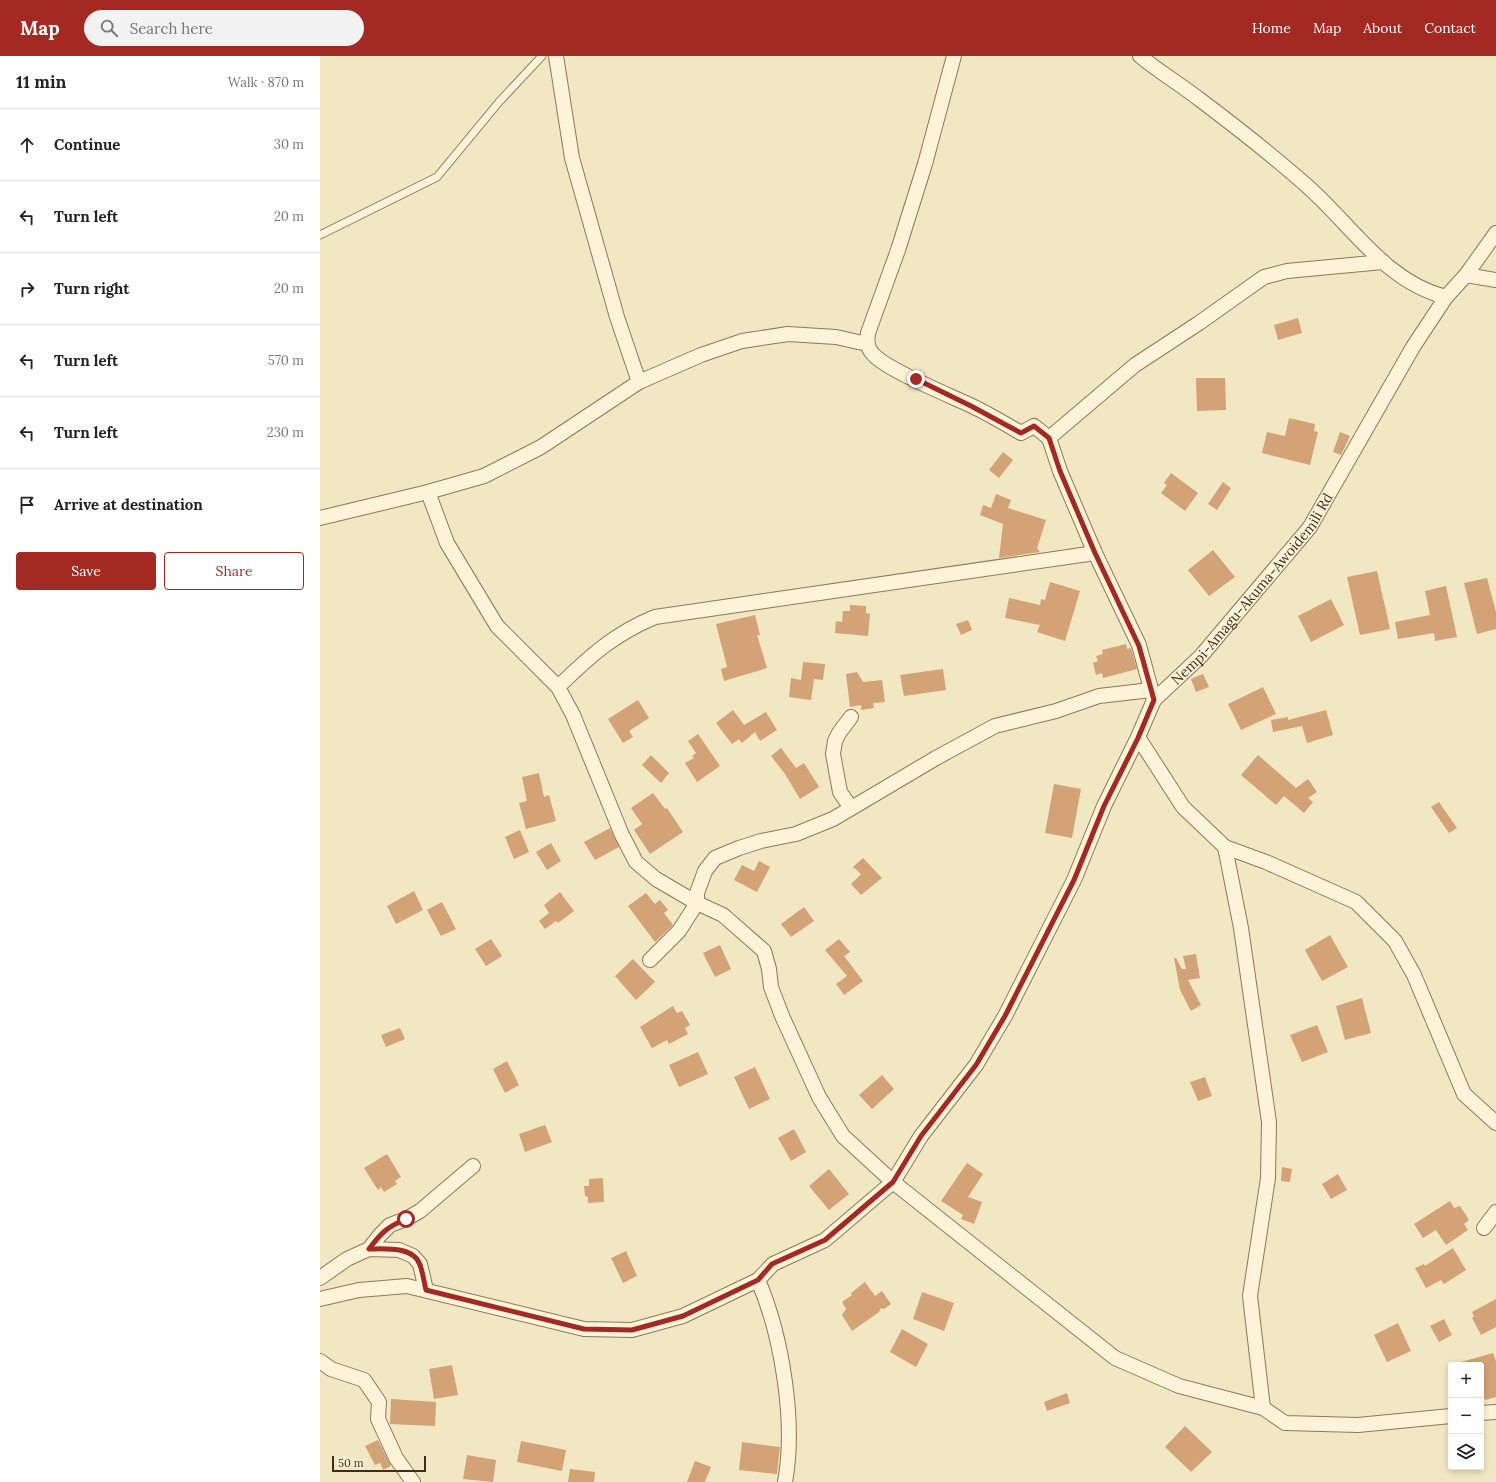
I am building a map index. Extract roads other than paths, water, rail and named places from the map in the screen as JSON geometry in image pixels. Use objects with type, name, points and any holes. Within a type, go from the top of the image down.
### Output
[{"type":"street","points":[[556,56],[572,158],[617,317],[639,382]]},
{"type":"street","points":[[650,960],[679,931],[697,903],[697,893],[705,871],[715,858],[761,841],[796,834],[832,819],[936,758],[995,726],[1056,711],[1099,696],[1152,695],[1139,646],[1095,553],[1060,471],[1049,438],[1034,426],[1021,433],[971,406],[904,373],[879,360],[872,353],[867,344],[868,333],[898,250],[925,164],[954,56]]},
{"type":"street","points":[[1140,56],[1198,98],[1306,185],[1348,225],[1383,262],[1406,281],[1429,293],[1446,297]]},
{"type":"street","name":"Nempi-Amagu-Akuma-Awoidemili Rd","points":[[320,1299],[359,1290],[407,1286],[584,1329],[632,1330],[683,1316],[758,1280],[772,1264],[825,1240],[893,1182],[921,1136],[976,1065],[1005,1016],[1074,880],[1104,806],[1138,738],[1152,695],[1201,656],[1310,526],[1413,347],[1446,297],[1466,275],[1496,233]]},
{"type":"street","points":[[1049,438],[1135,365],[1199,323],[1264,277],[1287,271],[1383,262]]},
{"type":"street","points":[[1466,275],[1496,280]]},
{"type":"street","points":[[320,518],[428,492],[484,476],[541,447],[639,382],[701,355],[742,341],[788,334],[836,337],[867,344]]},
{"type":"street","points":[[428,492],[447,543],[497,626],[558,687],[573,715],[622,835],[636,862],[656,879],[697,903],[723,915],[764,951],[769,969],[771,987],[782,1016],[819,1097],[844,1136],[893,1182],[1115,1358],[1179,1386],[1263,1408],[1285,1423],[1358,1425],[1448,1416]]},
{"type":"street","points":[[558,687],[609,641],[632,626],[655,617],[1095,553]]},
{"type":"street","points":[[851,808],[840,792],[833,754],[835,741],[839,733],[852,717]]},
{"type":"street","points":[[1138,738],[1184,807],[1225,847],[1266,862],[1356,902],[1395,941],[1414,975],[1464,1094],[1496,1123]]},
{"type":"street","points":[[1225,847],[1241,928],[1269,1122],[1268,1178],[1250,1296],[1263,1408]]},
{"type":"street","points":[[369,1249],[380,1234],[390,1226],[406,1219],[420,1210],[473,1166]]},
{"type":"street","points":[[1484,1228],[1496,1212]]},
{"type":"street","points":[[320,1278],[346,1259],[369,1249],[399,1250],[413,1256],[420,1264],[426,1290]]},
{"type":"street","points":[[758,1280],[769,1306],[778,1341],[789,1418],[790,1442],[785,1482]]},
{"type":"street","points":[[320,1361],[331,1369],[364,1380],[380,1402],[378,1419],[396,1458],[413,1482]]},
{"type":"street","points":[[1484,1413],[1496,1412]]},
{"type":"lane","points":[[320,235],[437,177],[499,102],[542,56]]}]
